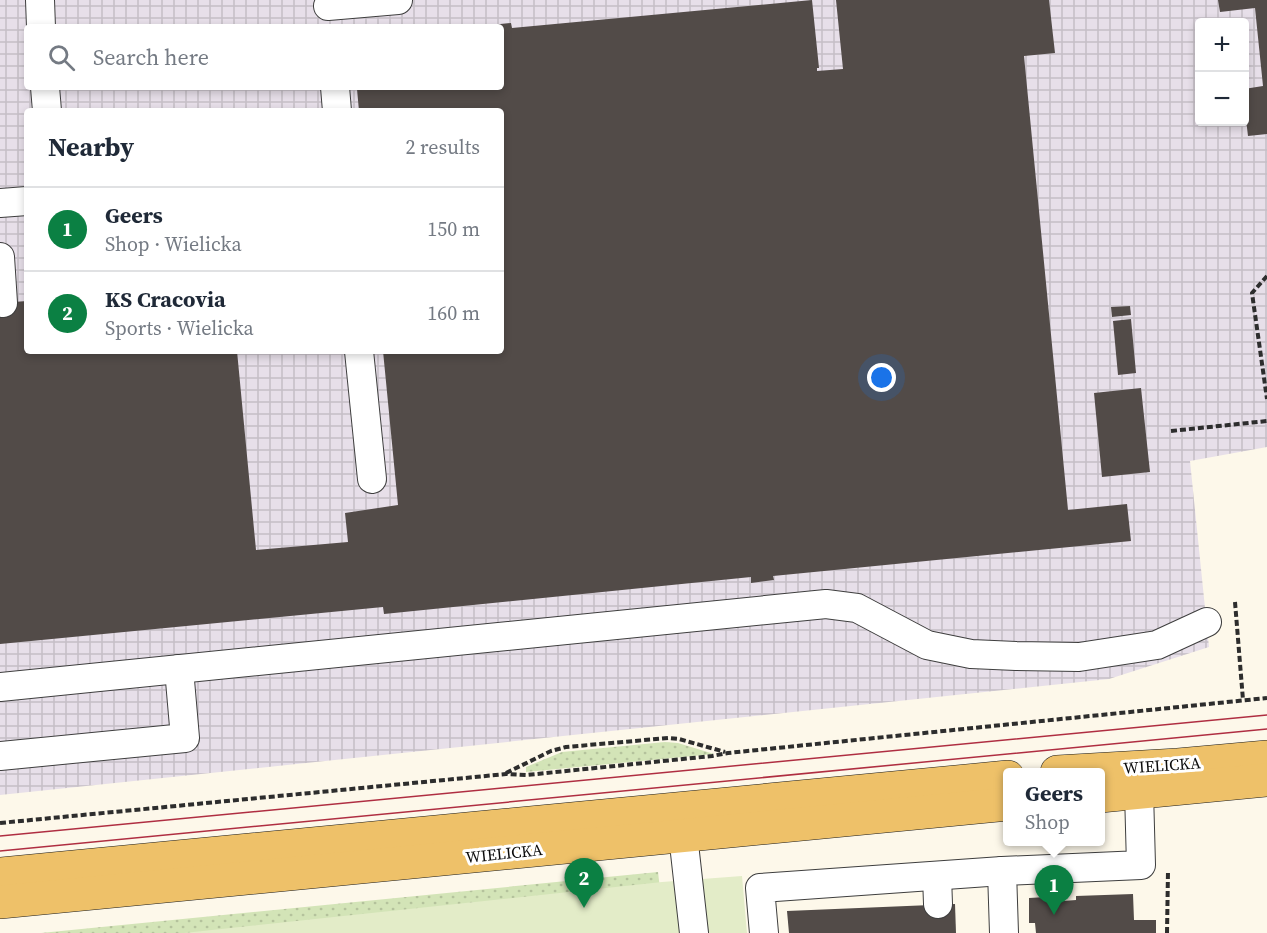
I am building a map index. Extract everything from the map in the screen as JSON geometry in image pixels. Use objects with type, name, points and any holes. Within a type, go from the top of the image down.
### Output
[{"type":"main road","name":"WIELICKA","points":[[1105,769],[1267,756]]},
{"type":"main road","name":"WIELICKA","points":[[0,874],[1003,777]]},
{"type":"main road","name":"WIELICKA","points":[[1105,796],[1267,780]]},
{"type":"main road","name":"WIELICKA","points":[[0,902],[1003,804]]},
{"type":"lane","points":[[40,0],[41,24]]},
{"type":"lane","points":[[329,11],[398,0]]},
{"type":"lane","points":[[45,90],[47,108]]},
{"type":"lane","points":[[335,90],[337,108]]},
{"type":"lane","points":[[0,203],[24,201]]},
{"type":"lane","points":[[0,256],[3,303]]},
{"type":"lane","points":[[359,354],[372,480]]},
{"type":"lane","points":[[0,687],[826,604],[857,608],[927,645],[971,654],[1016,657],[1079,657],[1156,645],[1207,622]]},
{"type":"lane","points":[[0,756],[185,738],[179,669]]},
{"type":"lane","points":[[764,933],[760,888],[1002,871],[1141,865],[1139,792]]},
{"type":"lane","points":[[683,836],[694,933]]},
{"type":"lane","points":[[1002,871],[1004,933]]},
{"type":"lane","points":[[937,876],[938,904]]},
{"type":"path","points":[[1267,276],[1252,293],[1267,399]]},
{"type":"path","points":[[1171,431],[1267,421]]},
{"type":"path","points":[[1234,602],[1243,700]]},
{"type":"path","points":[[0,823],[506,774],[527,775],[1267,698]]},
{"type":"path","points":[[506,774],[550,751],[566,747],[668,738],[680,739],[728,753]]},
{"type":"path","points":[[1141,865],[1168,864],[1167,933]]},
{"type":"shaded area","points":[[0,0],[1267,0],[1267,447],[1190,461],[1209,647],[1109,679],[0,795]]},
{"type":"green space","points":[[665,742],[678,743],[714,754],[526,772],[526,767],[562,752]]},
{"type":"green space","points":[[658,872],[664,923],[554,933],[41,933]]},
{"type":"green space","points":[[742,876],[747,933],[184,933],[662,882]]},
{"type":"building","points":[[812,0],[819,68],[817,71],[843,69],[836,0],[1049,0],[1055,53],[1024,56],[1068,510],[1127,504],[1131,541],[773,576],[774,580],[751,583],[751,577],[384,614],[383,607],[0,644],[0,303],[24,301],[24,354],[237,354],[256,550],[348,542],[345,513],[398,505],[383,354],[504,354],[504,108],[359,108],[357,90],[504,90],[504,24],[501,24],[511,23],[512,28]]},
{"type":"building","points":[[1218,0],[1267,0],[1267,134],[1248,136],[1247,126],[1249,126],[1249,88],[1263,86],[1255,8],[1220,12]]},
{"type":"building","points":[[1130,306],[1131,315],[1112,317],[1111,307]]},
{"type":"building","points":[[1131,319],[1136,373],[1118,375],[1113,321]]},
{"type":"building","points":[[1141,388],[1150,472],[1102,477],[1094,393]]},
{"type":"building","points":[[1133,894],[1134,920],[1156,920],[1156,933],[1036,933],[1035,923],[1029,923],[1029,898],[1063,896],[1063,901],[1076,900],[1076,896]]},
{"type":"building","points":[[955,904],[956,933],[789,933],[787,911]]},
{"type":"tram line","points":[[0,836],[1267,715]]},
{"type":"tram line","points":[[0,851],[1267,729]]},
{"type":"place","name":"KS Cracovia","points":[[584,908]]},
{"type":"place","name":"Geers","points":[[1054,915]]}]
